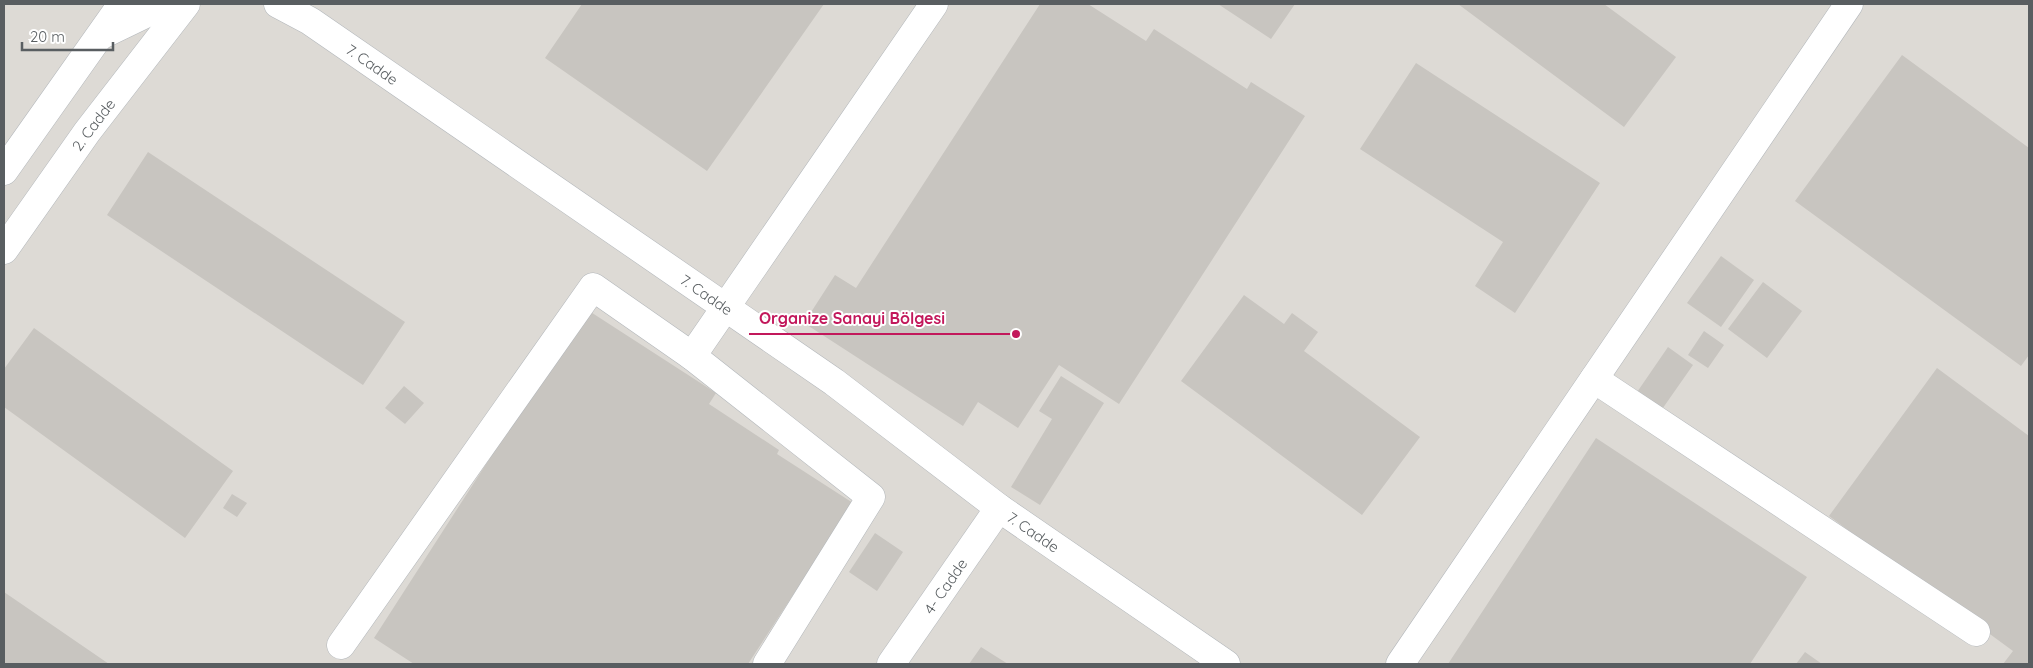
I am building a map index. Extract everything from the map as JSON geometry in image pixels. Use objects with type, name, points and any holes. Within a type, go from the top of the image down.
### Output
[{"type":"lane","points":[[4,171],[122,4]]},
{"type":"lane","points":[[98,37],[166,4]]},
{"type":"lane","name":"2. Cadde","points":[[4,250],[88,132],[186,4]]},
{"type":"lane","name":"7. Cadde","points":[[278,4],[310,21],[834,382],[999,508],[1226,664]]},
{"type":"lane","points":[[692,356],[934,4]]},
{"type":"lane","points":[[1400,664],[1849,4]]},
{"type":"lane","points":[[341,645],[593,286],[692,356],[871,497],[767,664]]},
{"type":"lane","points":[[1594,379],[1976,632]]},
{"type":"lane","name":"4- Cadde","points":[[891,664],[999,508]]},
{"type":"shaded area","points":[[4,4],[2029,4],[2029,664],[4,664]]},
{"type":"building","points":[[582,4],[824,4],[707,171],[545,58]]},
{"type":"building","points":[[1040,4],[1088,4],[1146,41],[1154,29],[1247,89],[1251,82],[1305,116],[1119,404],[1059,365],[1018,428],[978,402],[963,426],[804,323],[835,275],[856,288]]},
{"type":"building","points":[[1218,4],[1295,4],[1271,39]]},
{"type":"building","points":[[1458,4],[1604,4],[1676,57],[1624,127]]},
{"type":"building","points":[[1902,55],[2029,148],[2029,355],[2021,366],[1795,201]]},
{"type":"building","points":[[1416,63],[1600,183],[1515,313],[1475,286],[1503,242],[1360,149]]},
{"type":"building","points":[[148,152],[405,322],[363,385],[107,215]]},
{"type":"building","points":[[1721,256],[1754,280],[1721,327],[1687,303]]},
{"type":"building","points":[[1763,282],[1802,311],[1767,358],[1728,329]]},
{"type":"building","points":[[1244,295],[1284,324],[1292,313],[1318,332],[1304,351],[1420,437],[1362,515],[1181,381]]},
{"type":"building","points":[[586,309],[716,393],[709,404],[779,450],[777,454],[853,503],[748,664],[414,664],[374,638]]},
{"type":"building","points":[[34,328],[233,471],[185,538],[4,407],[4,369]]},
{"type":"building","points":[[1704,331],[1724,345],[1708,368],[1688,355]]},
{"type":"building","points":[[1668,347],[1693,365],[1658,415],[1633,398]]},
{"type":"building","points":[[1937,368],[2029,436],[2029,664],[2003,664],[2013,651],[1829,516]]},
{"type":"building","points":[[1061,376],[1104,403],[1040,505],[1011,487],[1052,419],[1039,411]]},
{"type":"building","points":[[404,386],[424,403],[405,424],[385,408]]},
{"type":"building","points":[[1596,438],[1807,577],[1750,664],[1448,664]]},
{"type":"building","points":[[232,494],[247,503],[237,517],[223,508]]},
{"type":"building","points":[[875,533],[903,552],[877,591],[849,572]]},
{"type":"building","points":[[4,592],[109,664],[4,664]]},
{"type":"building","points":[[981,647],[1008,664],[969,664]]},
{"type":"building","points":[[1805,652],[1822,664],[1796,664]]},
{"type":"place","name":"Organize Sanayi Bölgesi","points":[[1016,334]]}]
